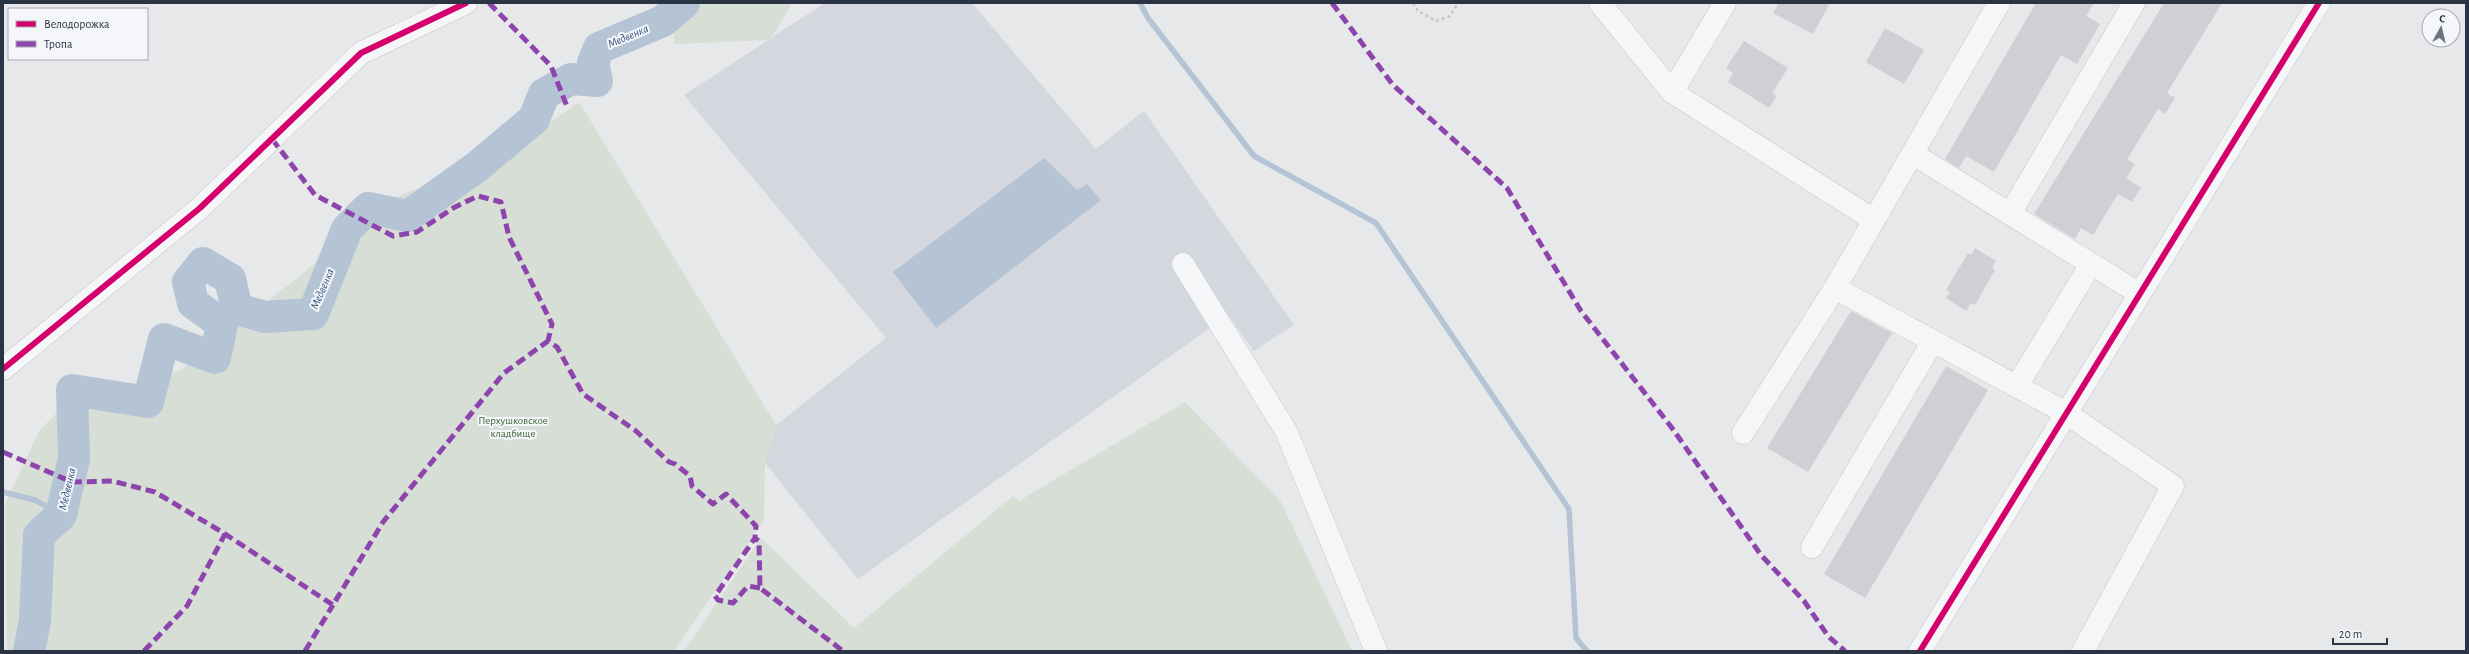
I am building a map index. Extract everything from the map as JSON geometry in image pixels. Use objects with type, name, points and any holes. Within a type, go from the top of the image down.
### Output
[{"type":"street","points":[[3,369],[200,208],[361,53],[466,3]]},
{"type":"street","points":[[1600,3],[1672,92],[1874,220]]},
{"type":"street","points":[[1672,92],[1725,3]]},
{"type":"street","points":[[1743,433],[1835,288],[1999,3]]},
{"type":"street","points":[[2010,214],[2134,3]]},
{"type":"street","points":[[1920,651],[2319,3]]},
{"type":"street","points":[[1913,154],[2140,294]]},
{"type":"street","points":[[1183,264],[1286,431],[1376,651]]},
{"type":"street","points":[[2017,386],[2091,264]]},
{"type":"street","points":[[1835,288],[2066,413],[2173,486],[2083,651]]},
{"type":"street","points":[[1812,547],[1933,341]]},
{"type":"path","points":[[1413,3],[1418,11],[1436,21],[1450,16],[1458,3]]},
{"type":"shaded area","points":[[825,3],[972,3],[1096,149],[1144,111],[1294,325],[1254,351],[1228,315],[858,579],[765,463],[776,425],[886,338],[684,95]]},
{"type":"green space","points":[[672,3],[792,3],[770,40],[674,44]]},
{"type":"green space","name":"Перхушковское кладбище","points":[[579,102],[776,425],[765,463],[764,520],[674,651],[7,651],[5,505],[39,431],[66,403],[180,371],[402,194],[463,174],[471,179]]},
{"type":"green space","points":[[1185,402],[1281,502],[1352,651],[684,651],[761,538],[854,628],[1013,496],[1019,501]]},
{"type":"water","points":[[1044,158],[1077,190],[1087,184],[1101,200],[936,328],[893,272]]},
{"type":"building","points":[[1779,3],[1830,3],[1813,34],[1773,13]]},
{"type":"building","points":[[2036,3],[2094,3],[2086,16],[2100,24],[2077,64],[2061,55],[1994,172],[1966,156],[1959,168],[1945,159]]},
{"type":"building","points":[[2164,3],[2222,3],[2167,93],[2175,98],[2165,114],[2158,109],[2127,159],[2135,164],[2126,178],[2141,188],[2132,202],[2118,194],[2093,235],[2081,228],[2075,239],[2034,214]]},
{"type":"building","points":[[1885,28],[1924,50],[1904,84],[1866,62]]},
{"type":"building","points":[[1744,41],[1788,68],[1772,93],[1777,96],[1769,108],[1728,82],[1733,73],[1726,68]]},
{"type":"building","points":[[1975,248],[1996,261],[1992,268],[1995,270],[1975,305],[1971,303],[1966,311],[1946,298],[1950,292],[1946,290],[1968,253],[1971,255]]},
{"type":"building","points":[[1851,311],[1892,333],[1808,472],[1767,448]]},
{"type":"building","points":[[1946,366],[1988,390],[1865,598],[1824,574]]},
{"type":"waterway","name":"Медвенка","points":[[29,651],[35,621],[39,535],[61,515],[74,459],[72,390],[148,402],[164,339],[215,358],[222,324],[193,303],[188,282],[203,263],[230,279],[237,309],[265,317],[313,314],[347,229],[368,208],[408,216],[478,166],[534,119],[544,94],[571,79],[597,81],[593,63],[599,48],[663,21],[684,3]]},
{"type":"waterway","points":[[1140,3],[1148,18],[1254,156],[1376,223],[1569,509],[1576,638],[1587,651]]},
{"type":"waterway","points":[[3,492],[35,500],[61,515]]},
{"type":"marked path","points":[[489,3],[551,66],[568,109]]},
{"type":"marked path","points":[[1332,3],[1393,85],[1507,188],[1581,311],[1672,428],[1761,555],[1804,601],[1828,636],[1845,651]]},
{"type":"marked path","points":[[272,139],[315,195],[393,236],[417,232],[455,207],[478,196],[501,202],[509,237],[552,324],[548,341],[557,347],[583,394],[636,431],[669,462],[675,464],[690,476],[692,486],[713,504],[726,494],[756,526],[755,538]]},
{"type":"marked path","points":[[3,452],[72,482],[112,481],[155,492],[222,532],[333,605],[383,522],[504,373],[548,341]]},
{"type":"marked path","points":[[144,651],[187,606],[225,534]]},
{"type":"marked path","points":[[760,588],[748,586],[733,603],[718,600],[715,596],[755,538],[759,541],[760,588],[843,651]]},
{"type":"marked path","points":[[305,651],[333,605]]},
{"type":"cycle path","points":[[3,369],[200,208],[361,53],[466,3]]},
{"type":"cycle path","points":[[1920,651],[2319,3]]}]
